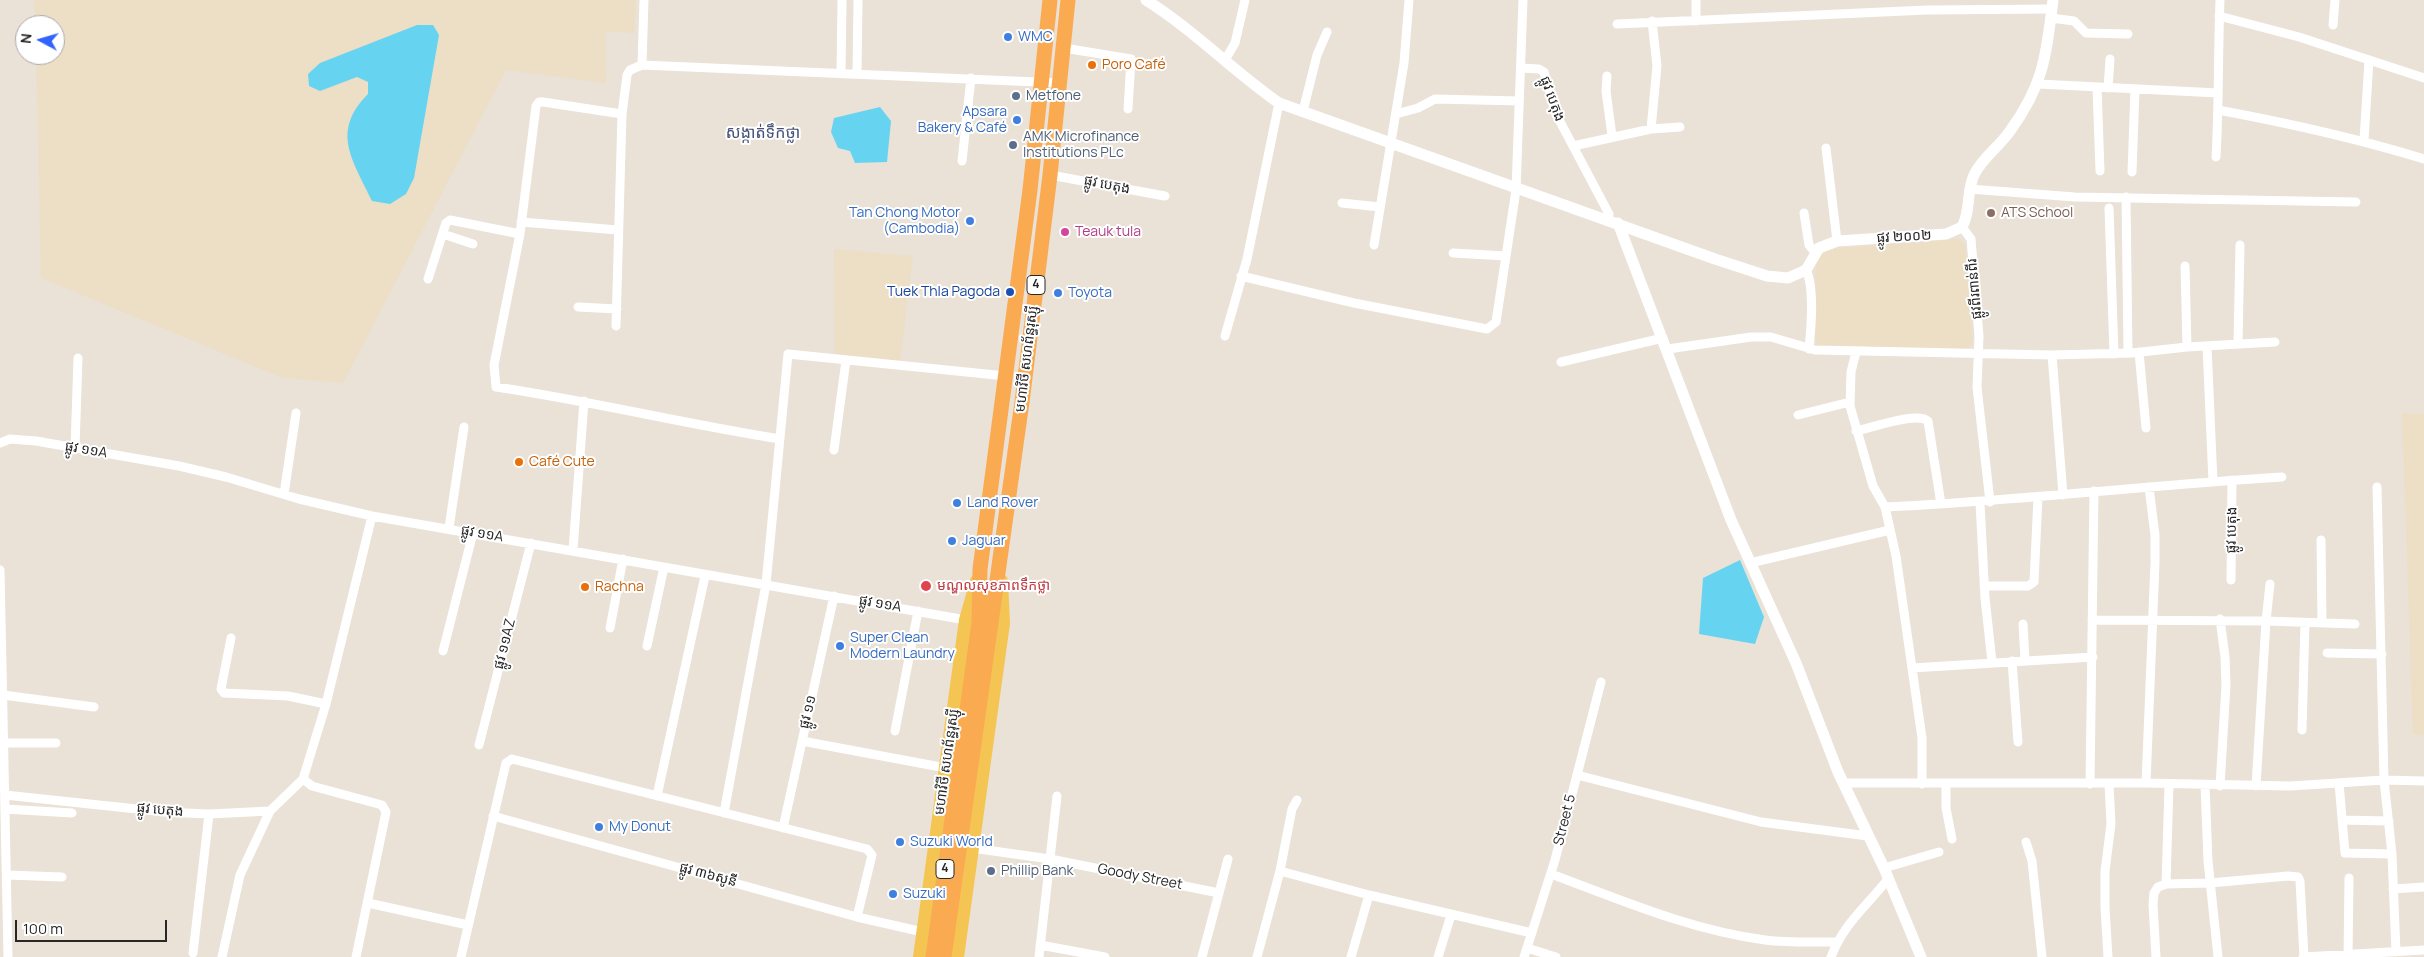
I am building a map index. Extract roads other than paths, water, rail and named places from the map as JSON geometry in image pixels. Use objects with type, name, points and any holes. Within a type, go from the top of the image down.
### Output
[{"type":"highway","name":"មហាវិថី សហព័ន្ធរុស្ស៊ី","points":[[963,782],[978,623],[980,569],[1043,81],[1050,0]]},
{"type":"highway","name":"មហាវិថី សហព័ន្ធរុស្ស៊ី","points":[[963,782],[1000,569],[1050,174],[1068,0]]},
{"type":"highway","name":"4","points":[[933,957],[963,782]]},
{"type":"highway","name":"4","points":[[944,957],[963,782]]},
{"type":"main road","name":"មហាវិថី សហព័ន្ធរុស្ស៊ី","points":[[920,957],[966,620],[980,569]]},
{"type":"main road","name":"មហាវិថី សហព័ន្ធរុស្ស៊ី","points":[[957,957],[1003,623],[1000,569]]},
{"type":"street","points":[[642,65],[644,0]]},
{"type":"street","points":[[841,72],[842,0]]},
{"type":"street","points":[[857,73],[858,0]]},
{"type":"street","points":[[1146,0],[1164,11],[1254,86],[1279,103],[1390,142],[1516,190],[1613,221],[1767,276],[1788,278],[1806,270],[1815,252],[1809,245],[1804,213]]},
{"type":"street","points":[[1225,60],[1235,43],[1245,0]]},
{"type":"street","points":[[1374,245],[1404,63],[1408,0]]},
{"type":"street","points":[[1242,276],[1354,303],[1487,329],[1496,322],[1516,190],[1523,0]]},
{"type":"street","points":[[1696,0],[1696,21]]},
{"type":"street","points":[[2216,157],[2218,93],[2216,61],[2220,0]]},
{"type":"street","points":[[2333,25],[2335,0]]},
{"type":"street","points":[[1962,227],[1966,217],[1970,189],[1979,166],[2008,134],[2028,105],[2039,84],[2052,9]]},
{"type":"street","points":[[1617,24],[1927,10],[2052,9],[2074,21],[2086,33],[2128,34]]},
{"type":"street","points":[[2219,16],[2279,31],[2424,78]]},
{"type":"street","points":[[1651,129],[1657,66],[1652,21]]},
{"type":"street","points":[[1303,111],[1317,55],[1327,32]]},
{"type":"street","points":[[1064,48],[1131,59],[1128,109]]},
{"type":"street","points":[[2108,88],[2110,59]]},
{"type":"street","points":[[2364,140],[2368,60]]},
{"type":"street","points":[[616,326],[622,114],[626,76],[630,70],[642,65],[1060,82]]},
{"type":"street","name":"ផ្លូវ បេតុង","points":[[1521,68],[1539,69],[1544,72],[1556,114],[1573,146]]},
{"type":"street","points":[[1606,76],[1612,136]]},
{"type":"street","points":[[962,161],[970,78]]},
{"type":"street","points":[[2039,84],[2218,93]]},
{"type":"street","points":[[2098,87],[2100,171]]},
{"type":"street","points":[[2132,172],[2135,89]]},
{"type":"street","points":[[1396,114],[1418,108],[1435,99],[1519,101]]},
{"type":"street","points":[[622,114],[539,102],[536,106],[520,234],[494,365],[496,387],[584,401],[699,426],[780,439]]},
{"type":"street","points":[[1225,336],[1247,259],[1279,103]]},
{"type":"street","points":[[2218,110],[2291,123],[2364,140],[2424,159]]},
{"type":"street","points":[[1680,127],[1651,129],[1573,146],[1613,221],[1666,344],[1731,520],[1796,663],[1843,783],[1886,873],[1921,957]]},
{"type":"street","points":[[1826,148],[1837,241]]},
{"type":"street","name":"ផ្លូវ បេតុង","points":[[1050,174],[1165,196]]},
{"type":"street","points":[[1970,189],[2075,197],[2356,202]]},
{"type":"street","points":[[2126,197],[2128,353]]},
{"type":"street","points":[[1342,203],[1380,207]]},
{"type":"street","points":[[2109,208],[2114,354]]},
{"type":"street","points":[[428,279],[446,223],[450,220],[520,234]]},
{"type":"street","points":[[521,222],[618,230]]},
{"type":"street","name":"ផ្លូវ ២០០២","points":[[1815,252],[1837,241],[1946,234],[1962,227]]},
{"type":"street","name":"ផ្លូវពីរពាន់ពីរ","points":[[1962,227],[1971,239],[1979,336],[1977,353],[1979,406],[1990,502]]},
{"type":"street","points":[[443,234],[473,244]]},
{"type":"street","points":[[2238,344],[2240,245]]},
{"type":"street","points":[[1454,253],[1506,256]]},
{"type":"street","points":[[2185,266],[2187,347]]},
{"type":"street","points":[[1806,270],[1810,277],[1811,288],[1809,349]]},
{"type":"street","points":[[578,307],[616,309]]},
{"type":"street","points":[[1561,362],[1666,344],[1751,337],[1771,337],[1809,349],[1856,352],[2052,355],[2114,354],[2187,347],[2274,342]]},
{"type":"street","points":[[2207,346],[2213,482]]},
{"type":"street","points":[[1856,352],[1851,372],[1850,402],[1856,431],[1873,486],[1886,507],[1896,556],[1922,738],[1922,784]]},
{"type":"street","points":[[2139,352],[2146,428]]},
{"type":"street","points":[[724,813],[766,584],[788,354],[1006,376]]},
{"type":"street","points":[[2052,355],[2063,495]]},
{"type":"street","points":[[75,448],[78,358]]},
{"type":"street","points":[[834,450],[846,360]]},
{"type":"street","points":[[573,550],[584,401]]},
{"type":"street","points":[[1798,415],[1850,402]]},
{"type":"street","points":[[284,494],[296,413]]},
{"type":"street","points":[[1856,431],[1916,417],[1926,419],[1928,421],[1941,504]]},
{"type":"street","points":[[449,528],[464,427]]},
{"type":"street","name":"ផ្លូវ ១១A","points":[[0,442],[10,439],[179,466],[372,516],[473,532],[706,576],[766,584],[966,620]]},
{"type":"street","points":[[1886,507],[1980,503],[2094,491],[2282,477]]},
{"type":"street","name":"ផ្លូវ បេតុង","points":[[2231,580],[2232,480]]},
{"type":"street","points":[[2146,783],[2155,535],[2149,487]]},
{"type":"street","points":[[2377,487],[2384,780],[2392,854],[2396,952]]},
{"type":"street","points":[[2090,784],[2094,491]]},
{"type":"street","points":[[1984,586],[2028,586],[2034,582],[2038,498]]},
{"type":"street","points":[[1980,503],[1984,586],[1992,662]]},
{"type":"street","points":[[222,957],[240,875],[270,811],[303,779],[326,704],[372,516]]},
{"type":"street","points":[[1750,563],[1890,530]]},
{"type":"street","points":[[443,651],[473,532]]},
{"type":"street","points":[[2321,540],[2322,623]]},
{"type":"street","name":"ផ្លូវ ១១AZ","points":[[479,745],[531,543]]},
{"type":"street","points":[[610,628],[623,559]]},
{"type":"street","points":[[647,646],[664,567]]},
{"type":"street","points":[[0,570],[8,957]]},
{"type":"street","points":[[657,796],[706,576]]},
{"type":"street","points":[[2256,786],[2270,584]]},
{"type":"street","name":"ផ្លូវ ១១","points":[[783,828],[834,596]]},
{"type":"street","points":[[895,731],[918,611]]},
{"type":"street","points":[[2092,620],[2220,619],[2355,624]]},
{"type":"street","points":[[2220,619],[2225,657],[2226,685],[2220,786]]},
{"type":"street","points":[[2302,730],[2306,623]]},
{"type":"street","points":[[2023,624],[2025,660]]},
{"type":"street","points":[[231,638],[221,689],[224,693],[288,696],[326,704]]},
{"type":"street","points":[[2327,653],[2382,654]]},
{"type":"street","points":[[1912,668],[2025,660],[2093,658]]},
{"type":"street","points":[[2012,661],[2018,742]]},
{"type":"street","name":"Street 5","points":[[1526,953],[1551,874],[1601,682]]},
{"type":"street","points":[[3,695],[94,707]]},
{"type":"street","points":[[802,741],[946,768]]},
{"type":"street","points":[[4,743],[56,743]]},
{"type":"street","points":[[461,957],[506,762],[512,759],[870,851],[872,855],[857,917]]},
{"type":"street","points":[[1577,775],[1761,822],[1868,836]]},
{"type":"street","points":[[303,779],[312,786],[382,805],[386,812],[356,957]]},
{"type":"street","points":[[1843,783],[2146,783],[2256,786],[2384,780],[2424,781]]},
{"type":"street","points":[[2339,783],[2345,853],[2352,855],[2392,854]]},
{"type":"street","points":[[1946,784],[1946,808],[1952,839]]},
{"type":"street","points":[[2108,957],[2105,871],[2111,824],[2109,784]]},
{"type":"street","points":[[2166,884],[2169,785]]},
{"type":"street","points":[[2204,785],[2210,883],[2218,957]]},
{"type":"street","name":"ផ្លូវ បេតុង","points":[[5,795],[166,812],[209,814],[270,811]]},
{"type":"street","points":[[1039,957],[1057,796]]},
{"type":"street","points":[[1257,957],[1280,871],[1292,809],[1297,800]]},
{"type":"street","points":[[5,809],[72,813]]},
{"type":"street","points":[[193,952],[209,814]]},
{"type":"street","name":"ផ្លូវ ៣៦សូនី","points":[[493,816],[857,917],[923,932]]},
{"type":"street","points":[[2342,820],[2389,821]]},
{"type":"street","points":[[2026,842],[2032,861],[2042,957]]},
{"type":"street","name":"Goody Street","points":[[972,848],[1050,860],[1219,893]]},
{"type":"street","points":[[1831,957],[1837,942],[1850,921],[1869,904],[1886,873],[1939,852]]},
{"type":"street","points":[[1202,957],[1228,859]]},
{"type":"street","points":[[1280,871],[1369,895],[1532,933]]},
{"type":"street","points":[[1551,874],[1673,920],[1718,931],[1765,940],[1837,942]]},
{"type":"street","points":[[7,875],[62,877]]},
{"type":"street","points":[[2156,957],[2154,893],[2158,887],[2166,884],[2298,877],[2304,957],[2348,956],[2424,950]]},
{"type":"street","points":[[2348,956],[2349,878]]},
{"type":"street","points":[[2393,889],[2424,887]]},
{"type":"street","points":[[1351,957],[1369,895]]},
{"type":"street","points":[[368,903],[468,925]]},
{"type":"street","points":[[1438,957],[1451,915]]},
{"type":"street","points":[[1040,945],[1105,957]]},
{"type":"street","points":[[1526,953],[1556,957]]},
{"type":"water","points":[[417,25],[433,25],[439,35],[414,178],[406,194],[390,204],[372,201],[352,159],[348,134],[350,121],[356,108],[368,94],[368,82],[357,77],[320,91],[309,86],[308,74],[320,63]]},
{"type":"water","points":[[880,107],[891,121],[887,162],[855,163],[850,151],[838,148],[831,132],[834,118]]},
{"type":"water","points":[[1740,560],[1764,617],[1755,644],[1699,634],[1703,578]]},
{"type":"place","name":"WMC","points":[[1008,37]]},
{"type":"place","name":"Poro Café","points":[[1092,65]]},
{"type":"place","name":"Metfone","points":[[1016,96]]},
{"type":"place","name":"Apsara Bakery & Café","points":[[1017,120]]},
{"type":"place","name":"AMK Microfinance Institutions PLc","points":[[1013,145]]},
{"type":"place","name":"ATS School","points":[[1991,213]]},
{"type":"place","name":"Tan Chong Motor (Cambodia)","points":[[970,221]]},
{"type":"place","name":"Teauk tula","points":[[1065,232]]},
{"type":"place","name":"Tuek Thla Pagoda","points":[[1010,292]]},
{"type":"place","name":"Toyota","points":[[1058,293]]},
{"type":"place","name":"Café Cute","points":[[519,462]]},
{"type":"place","name":"Land Rover","points":[[957,503]]},
{"type":"place","name":"Jaguar","points":[[952,541]]},
{"type":"place","name":"មណ្ឌលសុខភាពទឹកថ្លា","points":[[926,586]]},
{"type":"place","name":"Rachna","points":[[585,587]]},
{"type":"place","name":"Super Clean Modern Laundry","points":[[840,646]]},
{"type":"place","name":"My Donut","points":[[599,827]]},
{"type":"place","name":"Suzuki World","points":[[900,842]]},
{"type":"place","name":"Phillip Bank","points":[[991,871]]},
{"type":"place","name":"Suzuki","points":[[893,894]]},
{"type":"district","name":"សង្កាត់ទឹកថ្លា","points":[[763,134]]}]
